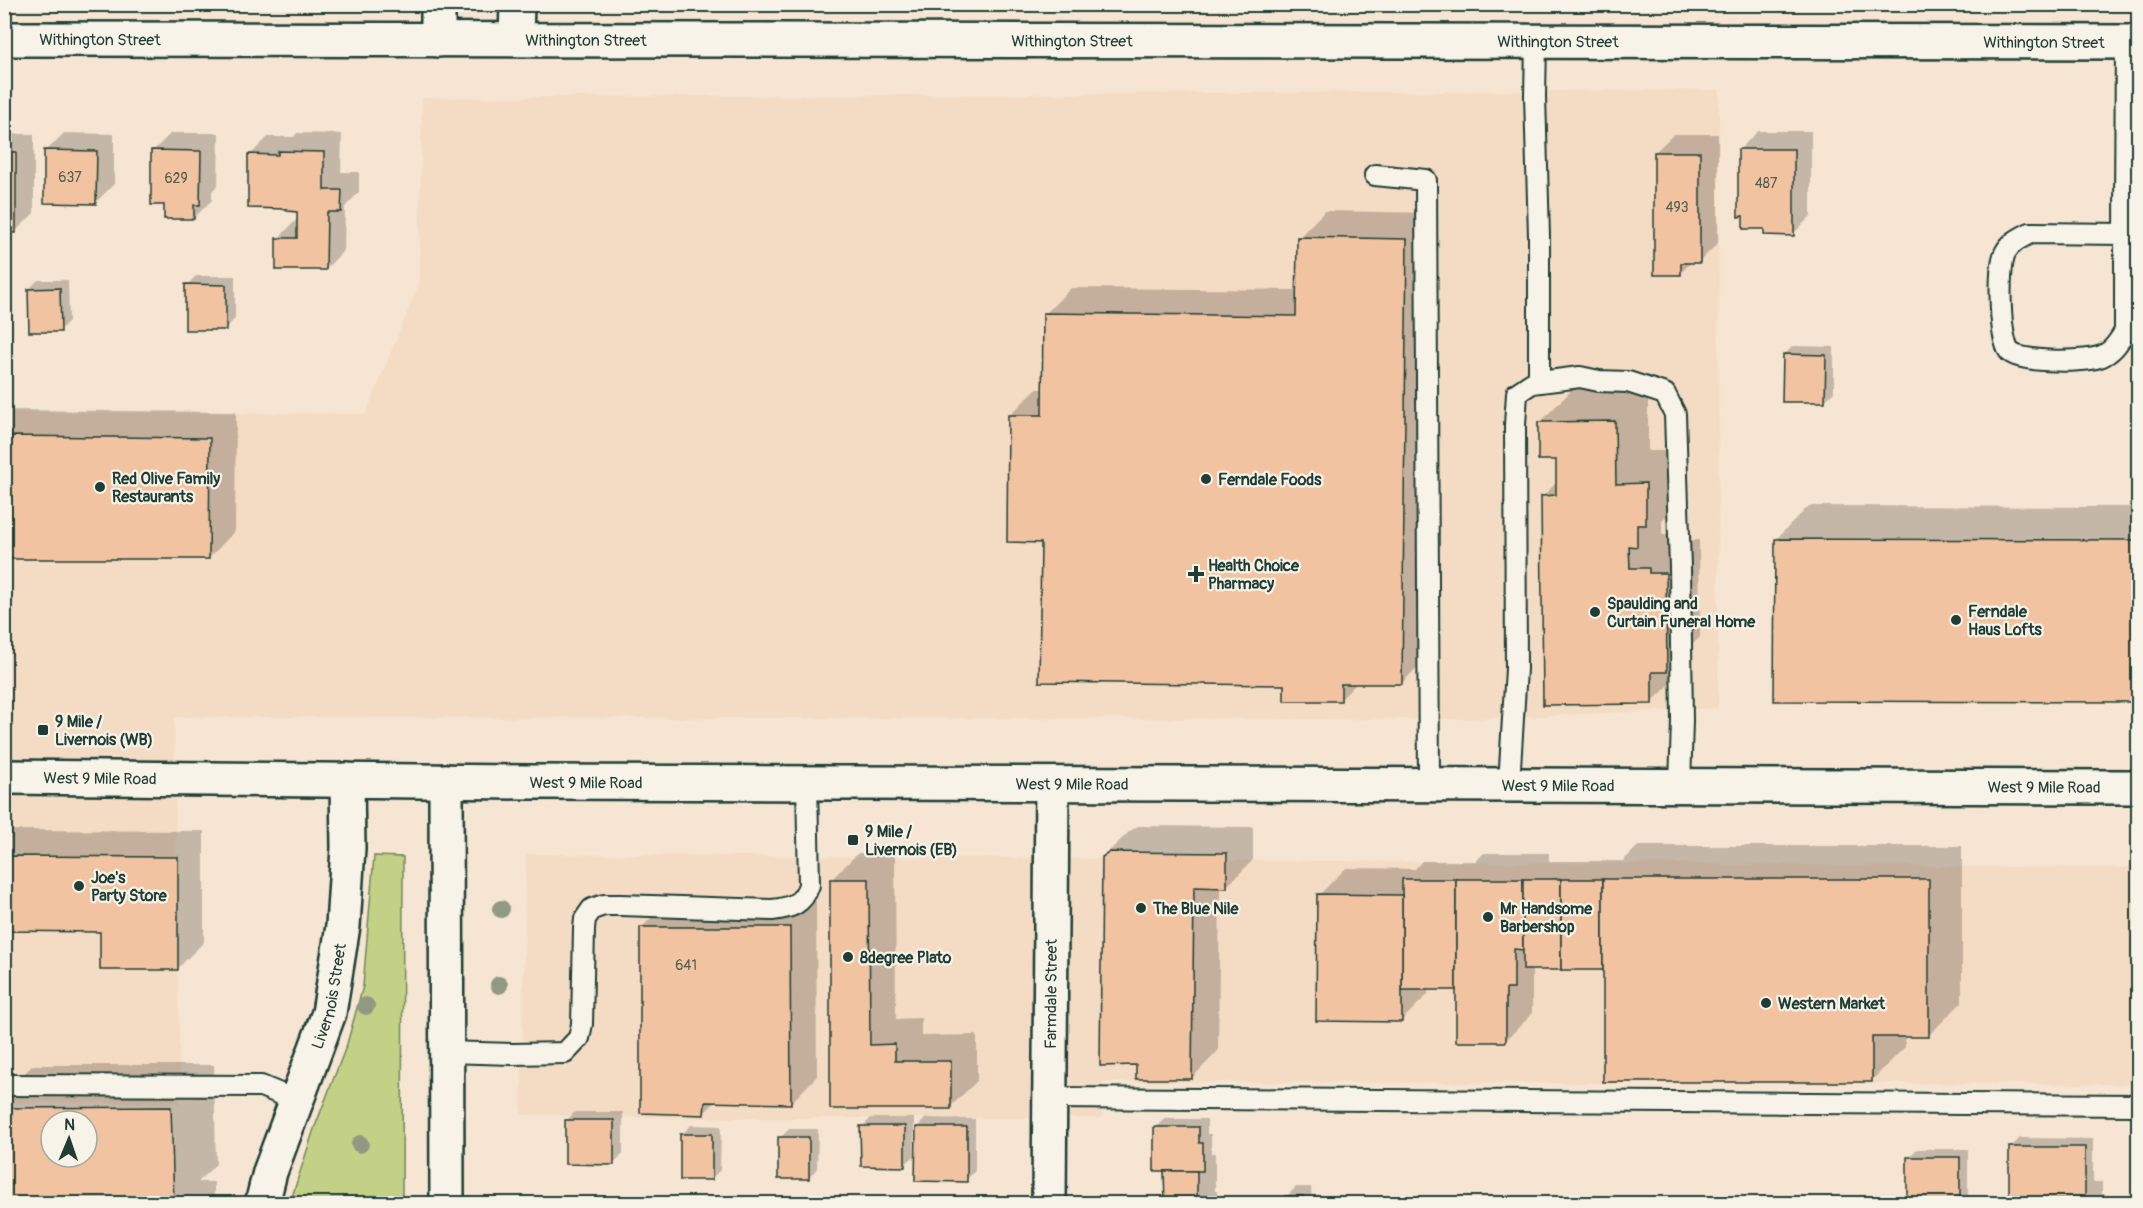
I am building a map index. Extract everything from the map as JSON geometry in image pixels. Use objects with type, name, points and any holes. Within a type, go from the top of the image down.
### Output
[{"type":"street","points":[[438,4],[438,39]]},
{"type":"street","points":[[516,39],[517,4]]},
{"type":"street","name":"Withington Street","points":[[4,39],[2132,42]]},
{"type":"street","name":"West 9 Mile Road","points":[[4,777],[807,783],[2139,787]]},
{"type":"street","name":"Livernois Street","points":[[262,1203],[270,1172],[329,1013],[343,926],[348,848],[347,780]]},
{"type":"street","points":[[446,781],[447,1203]]},
{"type":"street","name":"Farmdale Street","points":[[1049,1203],[1052,784]]},
{"type":"lane","points":[[1536,41],[1539,382]]},
{"type":"lane","points":[[2125,234],[2030,233],[2018,239],[2006,251],[2002,263],[2002,337],[2009,351],[2019,358],[2086,361],[2105,355],[2118,343],[2125,331],[2125,234],[2132,42]]},
{"type":"lane","points":[[1375,175],[1426,180],[1429,784]]},
{"type":"lane","points":[[1509,784],[1516,669],[1515,448],[1517,393],[1532,383],[1580,377],[1599,381],[1628,382],[1665,394],[1675,414],[1680,567],[1682,721],[1680,786]]},
{"type":"lane","points":[[446,1052],[565,1053],[579,1038],[582,1024],[584,929],[585,919],[592,909],[604,905],[621,905],[772,910],[787,908],[800,902],[806,894],[808,885],[807,783]]},
{"type":"lane","points":[[4,1085],[261,1086],[297,1101]]},
{"type":"lane","points":[[1050,1098],[2139,1105]]},
{"type":"shaded area","points":[[1719,90],[1718,708],[1469,719],[174,717],[180,1103],[5,1102],[5,412],[366,414],[419,284],[422,98]]},
{"type":"shaded area","points":[[526,854],[2138,868],[2138,1084],[1103,1082],[1102,1118],[705,1118],[521,1115]]},
{"type":"green space","points":[[374,856],[403,857],[402,1203],[290,1203],[314,1129],[347,1044],[363,986]]},
{"type":"building","points":[[1738,149],[1794,149],[1794,236],[1764,235],[1764,229],[1743,229],[1743,216],[1738,217]]},
{"type":"building","points":[[44,150],[97,151],[96,204],[44,203]]},
{"type":"building","points":[[151,150],[201,151],[200,205],[194,205],[194,219],[164,219],[164,205],[151,205]]},
{"type":"building","points":[[278,151],[324,152],[324,190],[342,190],[341,212],[327,212],[326,270],[276,270],[276,238],[297,238],[297,212],[287,211],[287,209],[248,208],[248,154],[278,155]]},
{"type":"building","points":[[4,152],[16,152],[16,233],[4,233]]},
{"type":"building","points":[[1654,152],[1700,152],[1700,263],[1681,263],[1681,275],[1654,275]]},
{"type":"building","name":"Ferndale Foods","points":[[1297,237],[1407,239],[1402,684],[1341,684],[1341,701],[1284,701],[1284,685],[1039,682],[1041,543],[1007,542],[1008,415],[1042,415],[1043,313],[1296,316]]},
{"type":"building","points":[[185,284],[226,285],[226,330],[185,330]]},
{"type":"building","points":[[60,288],[61,332],[29,332],[28,289]]},
{"type":"building","points":[[1783,354],[1826,355],[1825,402],[1782,402]]},
{"type":"building","points":[[1615,421],[1616,484],[1646,483],[1646,525],[1637,525],[1637,547],[1629,546],[1630,568],[1649,568],[1649,573],[1666,573],[1667,672],[1652,672],[1652,704],[1543,705],[1541,496],[1556,495],[1556,460],[1538,460],[1538,422]]},
{"type":"building","points":[[4,436],[210,438],[209,559],[4,559]]},
{"type":"building","name":"Ferndale Haus Lofts","points":[[1775,539],[2138,540],[2138,702],[1774,701]]},
{"type":"building","points":[[1110,852],[1227,853],[1227,888],[1194,887],[1192,1079],[1136,1079],[1136,1065],[1100,1066],[1102,857]]},
{"type":"building","points":[[4,856],[178,857],[178,970],[100,970],[100,932],[4,931]]},
{"type":"building","points":[[830,879],[869,879],[870,1045],[895,1044],[895,1061],[951,1061],[951,1109],[830,1109]]},
{"type":"building","points":[[1402,879],[1456,879],[1456,990],[1402,990]]},
{"type":"building","points":[[1456,879],[1523,879],[1523,950],[1514,949],[1514,989],[1506,989],[1506,1042],[1456,1042]]},
{"type":"building","points":[[1523,879],[1561,879],[1561,970],[1523,970]]},
{"type":"building","points":[[1561,879],[1603,879],[1603,970],[1561,970]]},
{"type":"building","name":"Western Market","points":[[1603,879],[1929,879],[1929,1037],[1872,1037],[1872,1082],[1603,1082]]},
{"type":"building","points":[[1317,894],[1402,895],[1402,1022],[1316,1021]]},
{"type":"building","points":[[640,927],[790,927],[791,1104],[705,1102],[704,1115],[640,1113]]},
{"type":"building","points":[[171,1107],[174,1204],[4,1204],[4,1108]]},
{"type":"building","points":[[565,1120],[614,1120],[614,1165],[565,1164]]},
{"type":"building","points":[[860,1126],[905,1126],[905,1167],[861,1166]]},
{"type":"building","points":[[916,1127],[967,1127],[967,1182],[915,1181]]},
{"type":"building","points":[[1154,1127],[1199,1127],[1199,1143],[1203,1143],[1203,1171],[1154,1171]]},
{"type":"building","points":[[680,1134],[712,1134],[712,1180],[680,1180]]},
{"type":"building","points":[[778,1137],[809,1137],[809,1179],[778,1179]]},
{"type":"building","points":[[2009,1147],[2085,1147],[2085,1200],[2009,1200]]},
{"type":"building","points":[[1907,1157],[1960,1157],[1960,1204],[1907,1204]]},
{"type":"building","points":[[1164,1171],[1197,1171],[1197,1204],[1165,1204]]},
{"type":"building","points":[[1285,1196],[1303,1196],[1303,1204],[1285,1204]]},
{"type":"building","points":[[2059,1200],[2085,1200],[2085,1204],[2059,1204]]},
{"type":"place","name":"Ferndale Foods","points":[[1206,479]]},
{"type":"place","name":"Red Olive Family Restaurants","points":[[100,487]]},
{"type":"place","name":"Health Choice Pharmacy","points":[[1196,574]]},
{"type":"place","name":"Spaulding and Curtain Funeral Home","points":[[1595,612]]},
{"type":"place","name":"Ferndale Haus Lofts","points":[[1956,620]]},
{"type":"place","name":"9 Mile / Livernois (WB)","points":[[43,730]]},
{"type":"place","name":"9 Mile / Livernois (EB)","points":[[853,840]]},
{"type":"place","name":"Joe's Party Store","points":[[79,886]]},
{"type":"place","name":"The Blue Nile","points":[[1141,908]]},
{"type":"place","name":"Mr Handsome Barbershop","points":[[1488,917]]},
{"type":"place","name":"8degree Plato","points":[[848,957]]},
{"type":"place","name":"Western Market","points":[[1766,1003]]}]
